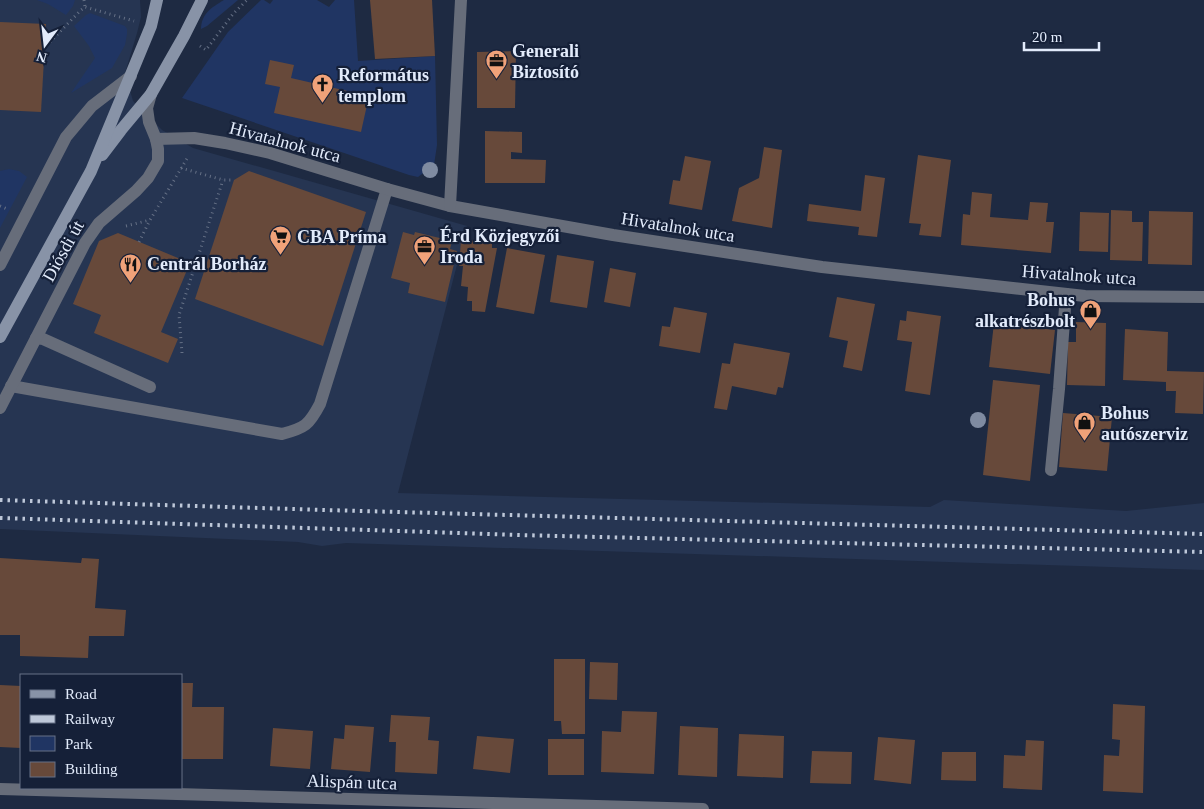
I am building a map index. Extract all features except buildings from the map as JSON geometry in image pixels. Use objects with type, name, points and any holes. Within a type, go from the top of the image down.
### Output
[{"type":"main road","name":"Diósdi út","points":[[0,337],[91,171],[151,26],[157,0]]},
{"type":"main road","name":"Diósdi út","points":[[91,171],[121,130],[151,94],[202,0]]},
{"type":"street","points":[[450,206],[461,0]]},
{"type":"street","points":[[0,265],[66,137],[92,106],[131,76]]},
{"type":"street","name":"Diósdi út","points":[[0,408],[85,243],[99,223],[148,178],[158,160],[156,139],[149,122],[147,108],[151,94]]},
{"type":"street","name":"Hivatalnok utca","points":[[156,139],[194,138],[270,153],[450,206],[613,235],[822,267],[1085,296],[1204,297]]},
{"type":"street","points":[[11,386],[282,434],[297,430],[310,421],[320,404],[387,189]]},
{"type":"street","points":[[1051,470],[1066,294]]},
{"type":"street","points":[[36,338],[43,339],[150,387]]},
{"type":"street","name":"Alispán utca","points":[[0,789],[703,809]]},
{"type":"path","points":[[84,0],[85,7]]},
{"type":"path","points":[[184,36],[206,50],[233,14],[248,0]]},
{"type":"path","points":[[50,42],[85,7],[151,26]]},
{"type":"path","points":[[139,242],[193,148],[194,138]]},
{"type":"path","points":[[181,168],[222,180],[234,180]]},
{"type":"path","points":[[182,353],[179,315],[222,180]]},
{"type":"shaded area","points":[[0,0],[140,0],[141,17],[125,73],[133,101],[162,130],[193,148],[467,226],[398,493],[930,507],[944,500],[1126,511],[1204,503],[1204,570],[346,543],[322,546],[298,542],[0,529]]},
{"type":"green space","points":[[37,0],[75,0],[66,15],[48,4]]},
{"type":"green space","points":[[224,0],[238,0],[201,29],[205,15],[211,8]]},
{"type":"green space","points":[[261,0],[270,4],[273,0],[317,0],[329,7],[335,0],[354,0],[358,61],[435,56],[437,145],[434,165],[418,177],[409,175],[182,98],[228,32]]},
{"type":"green space","points":[[90,13],[125,26],[127,34],[125,45],[112,68],[71,93],[95,58],[89,46],[74,26]]},
{"type":"green space","points":[[9,169],[19,171],[27,177],[0,228],[0,171]]},
{"type":"railway","points":[[0,500],[1204,534]]},
{"type":"railway","points":[[0,518],[519,535],[1204,552]]},
{"type":"place","name":"Generali Biztosító","points":[[496,80]]},
{"type":"place","name":"Református templom","points":[[322,104]]},
{"type":"place","name":"CBA Príma","points":[[281,256]]},
{"type":"place","name":"Érd Közjegyzői Iroda","points":[[424,265]]},
{"type":"place","name":"Centrál Borház","points":[[131,283]]},
{"type":"place","name":"Bohus alkatrészbolt","points":[[1091,329]]},
{"type":"place","name":"Bohus autószerviz","points":[[1085,442]]}]
